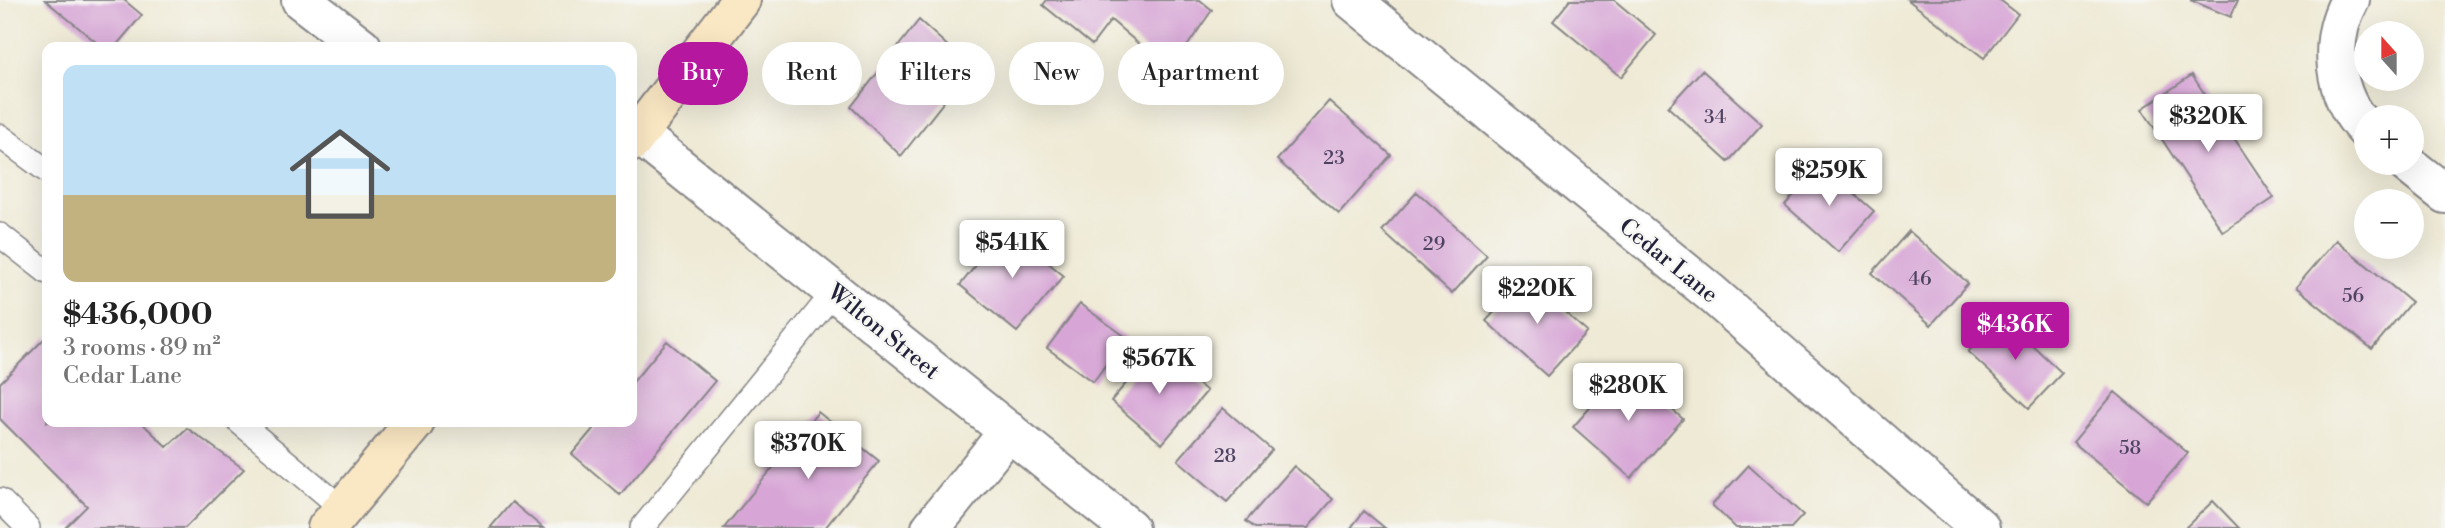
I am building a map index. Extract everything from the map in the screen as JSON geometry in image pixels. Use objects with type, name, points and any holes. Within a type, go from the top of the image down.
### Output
[{"type":"main road","points":[[637,135],[741,0]]},
{"type":"main road","points":[[335,519],[411,427]]},
{"type":"street","points":[[301,0],[356,42]]},
{"type":"street","name":"Cedar Lane","points":[[1352,0],[1711,293],[1980,528]]},
{"type":"street","points":[[2350,0],[2337,34],[2336,67],[2345,101],[2354,113]]},
{"type":"street","name":"Wilton Street","points":[[637,140],[835,291],[1129,528]]},
{"type":"street","points":[[2421,175],[2445,194]]},
{"type":"street","points":[[931,528],[1009,431]]},
{"type":"lane","points":[[0,136],[42,167]]},
{"type":"lane","points":[[0,235],[42,268]]},
{"type":"lane","points":[[642,528],[835,291]]},
{"type":"lane","points":[[263,429],[335,519]]},
{"type":"lane","points":[[0,500],[28,528]]},
{"type":"building","points":[[45,0],[124,0],[142,15],[119,42],[96,42]]},
{"type":"building","points":[[1047,0],[1200,0],[1212,10],[1190,42],[1136,42],[1111,20],[1094,42],[1088,42],[1043,5]]},
{"type":"building","points":[[1570,0],[1614,0],[1656,35],[1621,77],[1553,21]]},
{"type":"building","points":[[1908,0],[2000,0],[2018,14],[1984,58]]},
{"type":"building","points":[[2190,0],[2238,0],[2231,17]]},
{"type":"building","points":[[919,20],[943,42],[902,42]]},
{"type":"building","points":[[1702,70],[1762,124],[1728,162],[1668,107]]},
{"type":"building","points":[[876,75],[876,105],[941,105],[901,156],[851,107],[862,105],[862,93]]},
{"type":"building","points":[[2192,75],[2274,198],[2223,232],[2142,109]]},
{"type":"building","points":[[1329,101],[1391,155],[1339,214],[1277,160]]},
{"type":"building","points":[[1820,164],[1874,211],[1838,252],[1785,205]]},
{"type":"building","points":[[1417,192],[1487,255],[1452,294],[1382,231]]},
{"type":"building","points":[[1006,228],[1064,276],[1017,332],[960,285]]},
{"type":"building","points":[[1909,231],[1968,283],[1931,325],[1872,273]]},
{"type":"building","points":[[2336,240],[2354,255],[2354,259],[2359,259],[2411,302],[2372,349],[2296,287]]},
{"type":"building","points":[[1526,277],[1587,332],[1547,376],[1486,321]]},
{"type":"building","points":[[1080,304],[1126,337],[1093,382],[1047,348]]},
{"type":"building","points":[[2001,316],[2062,373],[2029,408],[1968,352]]},
{"type":"building","points":[[42,341],[42,427],[146,427],[167,447],[187,428],[244,469],[185,528],[65,528],[87,506],[0,419],[0,383]]},
{"type":"building","points":[[667,341],[715,381],[620,495],[572,454],[595,427],[637,427],[637,377]]},
{"type":"building","points":[[1156,348],[1207,391],[1162,444],[1111,401]]},
{"type":"building","points":[[1625,368],[1683,419],[1631,478],[1573,427]]},
{"type":"building","points":[[2115,392],[2188,453],[2146,502],[2073,442]]},
{"type":"building","points":[[1223,408],[1272,450],[1227,502],[1178,460]]},
{"type":"building","points":[[818,412],[879,461],[825,528],[724,528]]},
{"type":"building","points":[[1749,465],[1803,515],[1791,528],[1736,528],[1712,505]]},
{"type":"building","points":[[1294,466],[1333,499],[1308,528],[1255,528],[1246,521]]},
{"type":"building","points":[[2213,501],[2239,528],[2185,528]]},
{"type":"building","points":[[512,502],[543,528],[490,528]]},
{"type":"building","points":[[1364,511],[1385,528],[1351,528]]}]
